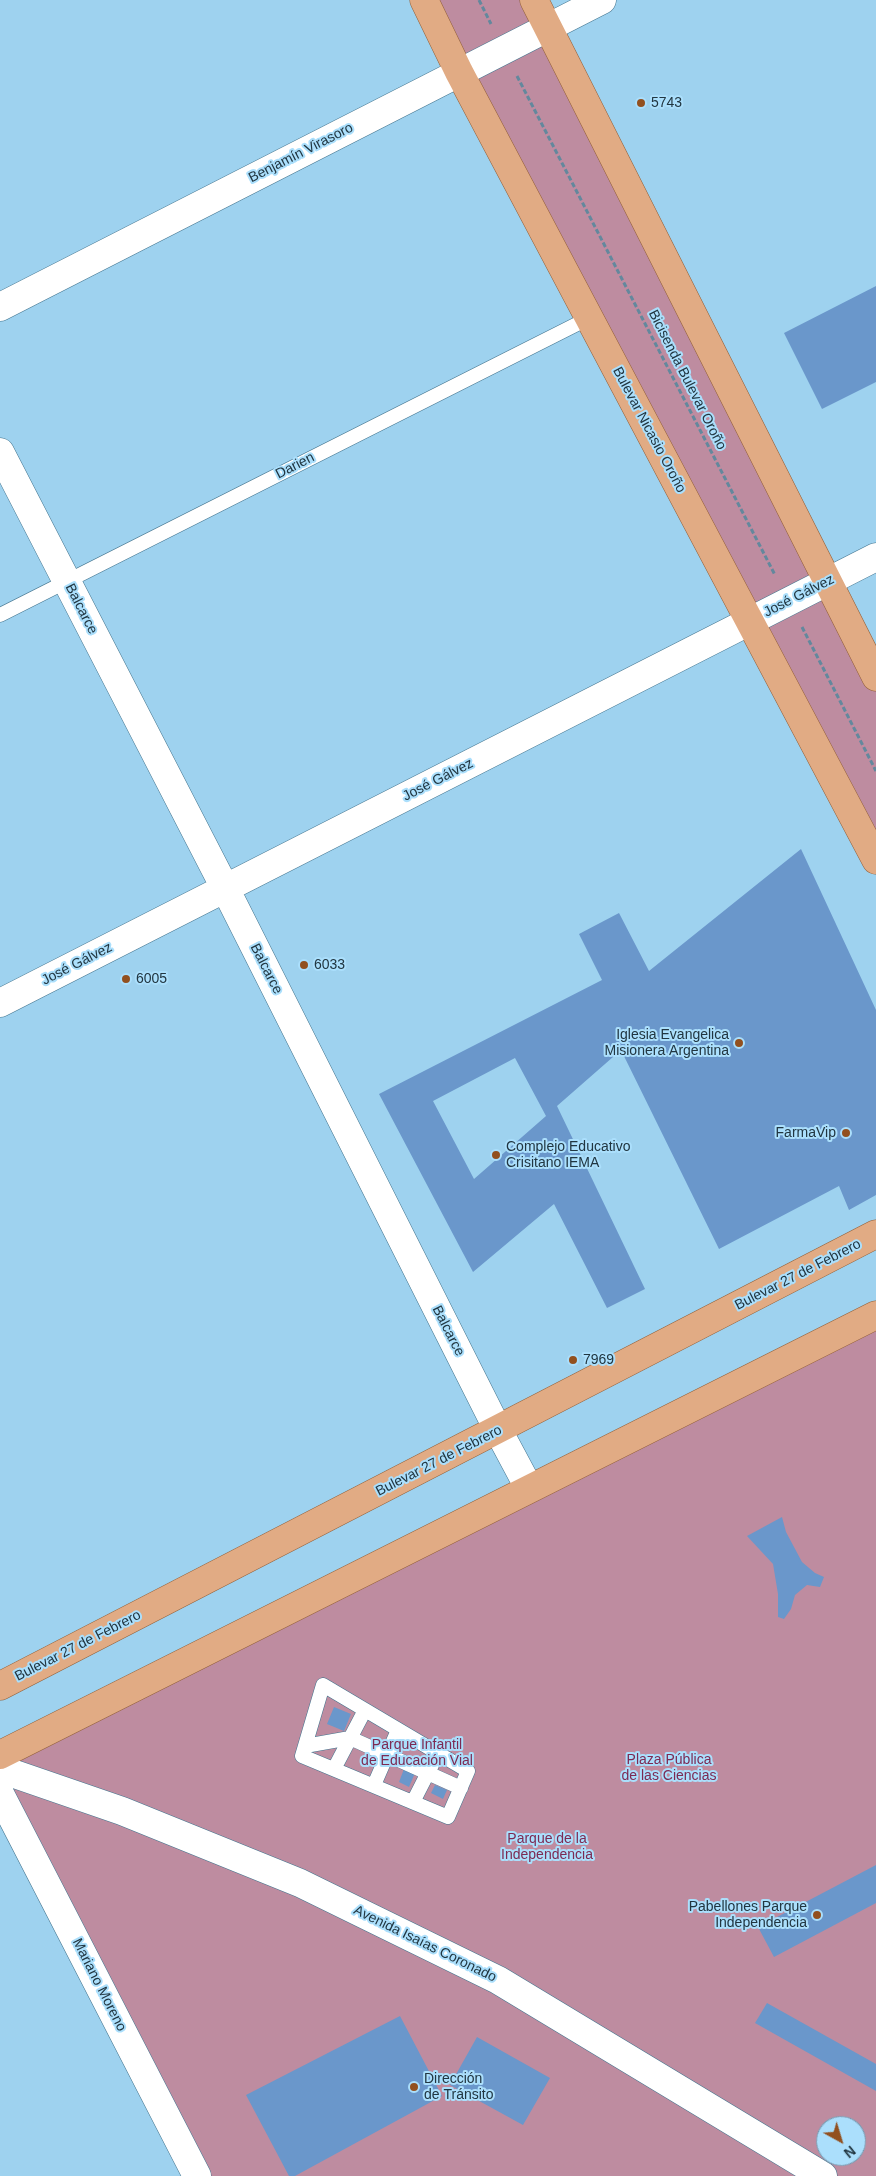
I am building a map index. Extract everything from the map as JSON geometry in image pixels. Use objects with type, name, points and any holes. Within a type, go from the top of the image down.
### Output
[{"type":"main road","name":"Bulevar Nicasio Oroño","points":[[424,0],[589,318],[876,860]]},
{"type":"main road","points":[[534,0],[876,677]]},
{"type":"main road","name":"Bulevar 27 de Febrero","points":[[0,1686],[876,1234]]},
{"type":"main road","points":[[0,1755],[876,1315]]},
{"type":"street","name":"Benjamín Virasoro","points":[[0,307],[602,0]]},
{"type":"street","name":"Balcarce","points":[[0,452],[225,888],[529,1488]]},
{"type":"street","name":"José Gálvez","points":[[0,1003],[876,557]]},
{"type":"street","name":"Avenida Isaías Coronado","points":[[0,1769],[122,1810],[300,1883],[498,1980],[823,2176]]},
{"type":"street","name":"Mariano Moreno","points":[[0,1794],[197,2176]]},
{"type":"lane","name":"Darien","points":[[0,615],[589,318]]},
{"type":"lane","points":[[323,1685],[468,1771],[448,1817],[334,1769],[304,1751],[323,1685]]},
{"type":"lane","points":[[334,1769],[364,1710]]},
{"type":"lane","points":[[374,1785],[398,1730]]},
{"type":"lane","points":[[304,1751],[350,1738],[461,1788]]},
{"type":"lane","points":[[413,1802],[438,1753]]},
{"type":"path","name":"Bicisenda Bulevar Oroño","points":[[479,0],[876,770]]},
{"type":"green space","points":[[424,0],[534,0],[876,677],[876,860]]},
{"type":"green space","name":"Parque de la Independencia","points":[[876,1315],[876,2176],[197,2176],[0,1795],[0,1755]]},
{"type":"building","points":[[876,286],[876,382],[822,409],[784,333]]},
{"type":"building","points":[[801,849],[876,1010],[876,1195],[849,1210],[839,1186],[719,1249],[621,1050],[557,1106],[645,1289],[607,1308],[554,1204],[473,1272],[379,1094],[602,980],[579,934],[619,913],[649,971]],"holes":[[[515,1058],[546,1116],[474,1179],[433,1101]]]},
{"type":"building","points":[[782,1517],[786,1532],[802,1562],[815,1573],[824,1577],[820,1587],[807,1585],[795,1595],[791,1609],[784,1619],[778,1617],[778,1594],[773,1564],[747,1536]]},
{"type":"building","points":[[334,1707],[351,1714],[344,1731],[327,1724]]},
{"type":"building","points":[[404,1769],[415,1773],[409,1787],[399,1782]]},
{"type":"building","points":[[435,1785],[447,1790],[443,1799],[431,1793]]},
{"type":"building","name":"Pabellones Parque Independencia","points":[[876,1865],[876,1903],[774,1957],[758,1927]]},
{"type":"building","points":[[767,2003],[876,2064],[876,2091],[755,2023]]},
{"type":"building","points":[[400,2016],[442,2096],[295,2176],[289,2176],[246,2095]]},
{"type":"building","points":[[477,2037],[550,2078],[523,2125],[450,2085]]},
{"type":"place","name":"5743","points":[[641,103]]},
{"type":"place","name":"6033","points":[[304,965]]},
{"type":"place","name":"6005","points":[[126,979]]},
{"type":"place","name":"Iglesia Evangelica Misionera Argentina","points":[[739,1043]]},
{"type":"place","name":"FarmaVip","points":[[846,1133]]},
{"type":"place","name":"Complejo Educativo Crisitano IEMA","points":[[496,1155]]},
{"type":"place","name":"7969","points":[[573,1360]]},
{"type":"place","name":"Pabellones Parque Independencia","points":[[817,1915]]},
{"type":"place","name":"Dirección de Tránsito","points":[[414,2087]]},
{"type":"park label","name":"Parque Infantil de Educación Vial","points":[[417,1754]]},
{"type":"park label","name":"Plaza Pública de las Ciencias","points":[[669,1768]]}]
